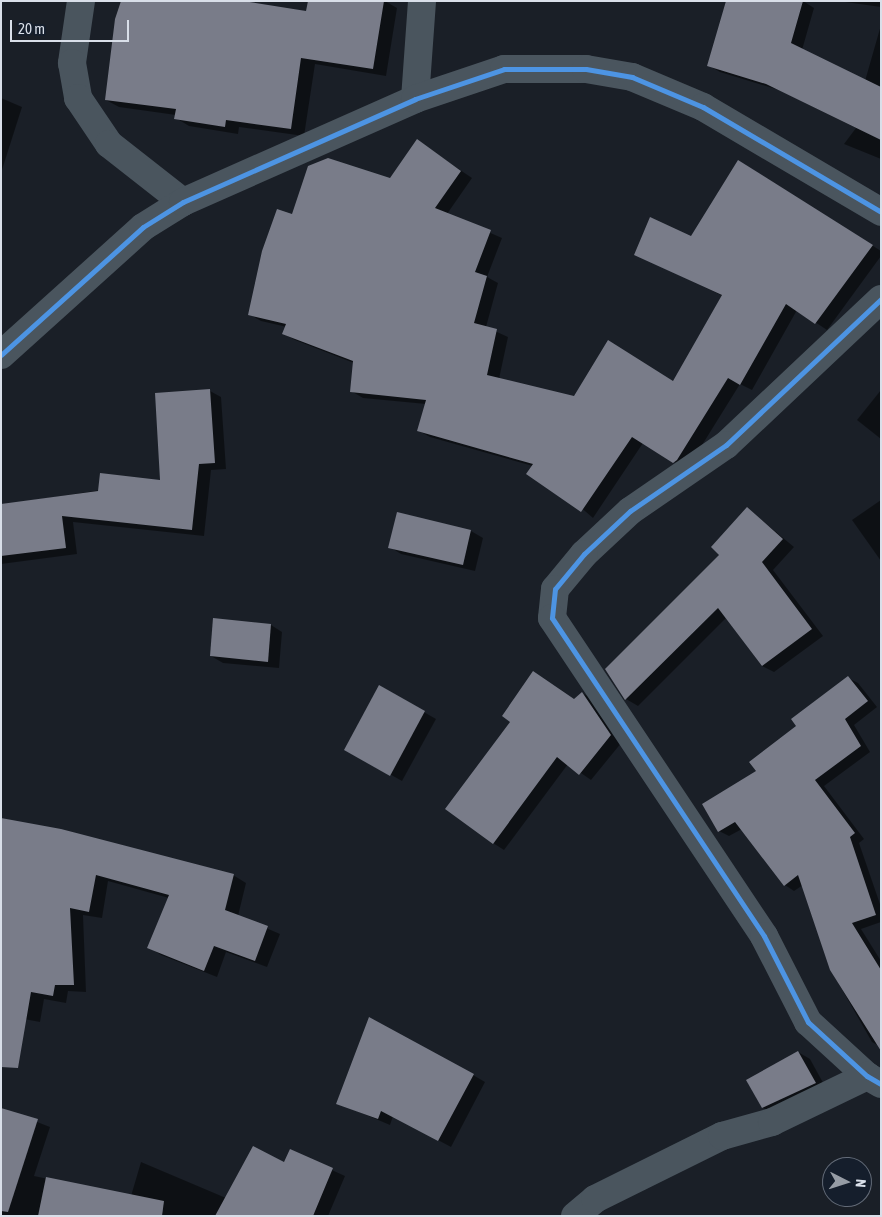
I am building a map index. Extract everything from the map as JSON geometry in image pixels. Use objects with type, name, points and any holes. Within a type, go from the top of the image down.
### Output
[{"type":"street","points":[[82,1],[72,63],[78,98],[109,144],[184,202]]},
{"type":"street","points":[[415,99],[422,1]]},
{"type":"street","points":[[1,355],[143,227],[184,202],[415,99],[504,69],[586,69],[632,77],[703,107],[881,212]]},
{"type":"street","points":[[575,1216],[595,1199],[722,1136],[772,1122],[874,1080],[808,1022],[764,936],[552,618],[555,589],[584,554],[630,511],[726,445],[881,299]]},
{"type":"building","points":[[121,1],[243,1],[306,11],[308,1],[384,1],[373,69],[301,58],[291,129],[226,120],[225,127],[174,119],[176,109],[105,100],[115,19]]},
{"type":"building","points":[[726,1],[803,1],[791,43],[881,87],[881,140],[766,84],[707,66]]},
{"type":"building","points":[[417,139],[461,171],[435,208],[491,230],[475,272],[487,276],[474,323],[497,329],[487,375],[574,396],[608,340],[673,381],[722,295],[634,255],[650,217],[691,236],[738,160],[873,245],[815,324],[786,304],[740,385],[728,378],[677,460],[673,463],[632,437],[581,512],[526,474],[533,464],[417,431],[426,400],[350,392],[353,361],[282,334],[286,324],[248,315],[262,251],[277,209],[292,214],[308,166],[328,158],[390,178]]},
{"type":"building","points":[[210,389],[215,463],[199,464],[192,530],[62,516],[66,548],[1,556],[1,504],[98,491],[100,473],[160,480],[155,393]]},
{"type":"building","points":[[747,507],[783,539],[762,562],[812,629],[762,666],[718,608],[625,700],[605,669],[719,555],[711,547]]},
{"type":"building","points":[[397,512],[471,530],[463,565],[388,548]]},
{"type":"building","points":[[213,618],[271,624],[268,662],[210,656]]},
{"type":"building","points":[[533,671],[574,699],[582,692],[611,735],[579,775],[557,757],[493,844],[445,809],[510,722],[502,716]]},
{"type":"building","points":[[848,676],[868,701],[845,719],[861,746],[815,780],[855,833],[850,837],[876,915],[852,923],[881,970],[881,1051],[830,970],[798,875],[784,886],[735,822],[718,832],[702,804],[756,771],[749,762],[796,726],[791,719]]},
{"type":"building","points":[[379,685],[425,711],[390,776],[344,750]]},
{"type":"building","points":[[1,818],[61,829],[234,874],[225,910],[268,926],[255,961],[214,946],[204,971],[147,948],[169,895],[96,875],[89,912],[70,908],[74,985],[55,985],[53,996],[31,992],[18,1068],[1,1067]]},
{"type":"building","points":[[369,1017],[474,1074],[438,1141],[381,1111],[378,1119],[336,1104]]},
{"type":"building","points":[[798,1051],[816,1083],[762,1108],[746,1080]]},
{"type":"building","points":[[1,1108],[38,1119],[8,1212],[1,1211]]},
{"type":"building","points":[[253,1146],[284,1162],[290,1149],[333,1168],[313,1216],[215,1216]]},
{"type":"building","points":[[46,1177],[164,1201],[162,1216],[38,1216]]},
{"type":"cycle path","points":[[1,355],[143,227],[183,202],[415,99],[504,69],[586,69],[632,77],[703,107],[881,212]]},
{"type":"cycle path","points":[[881,299],[726,445],[630,511],[584,554],[555,589],[552,618],[764,936],[808,1022],[867,1076],[881,1084]]}]
